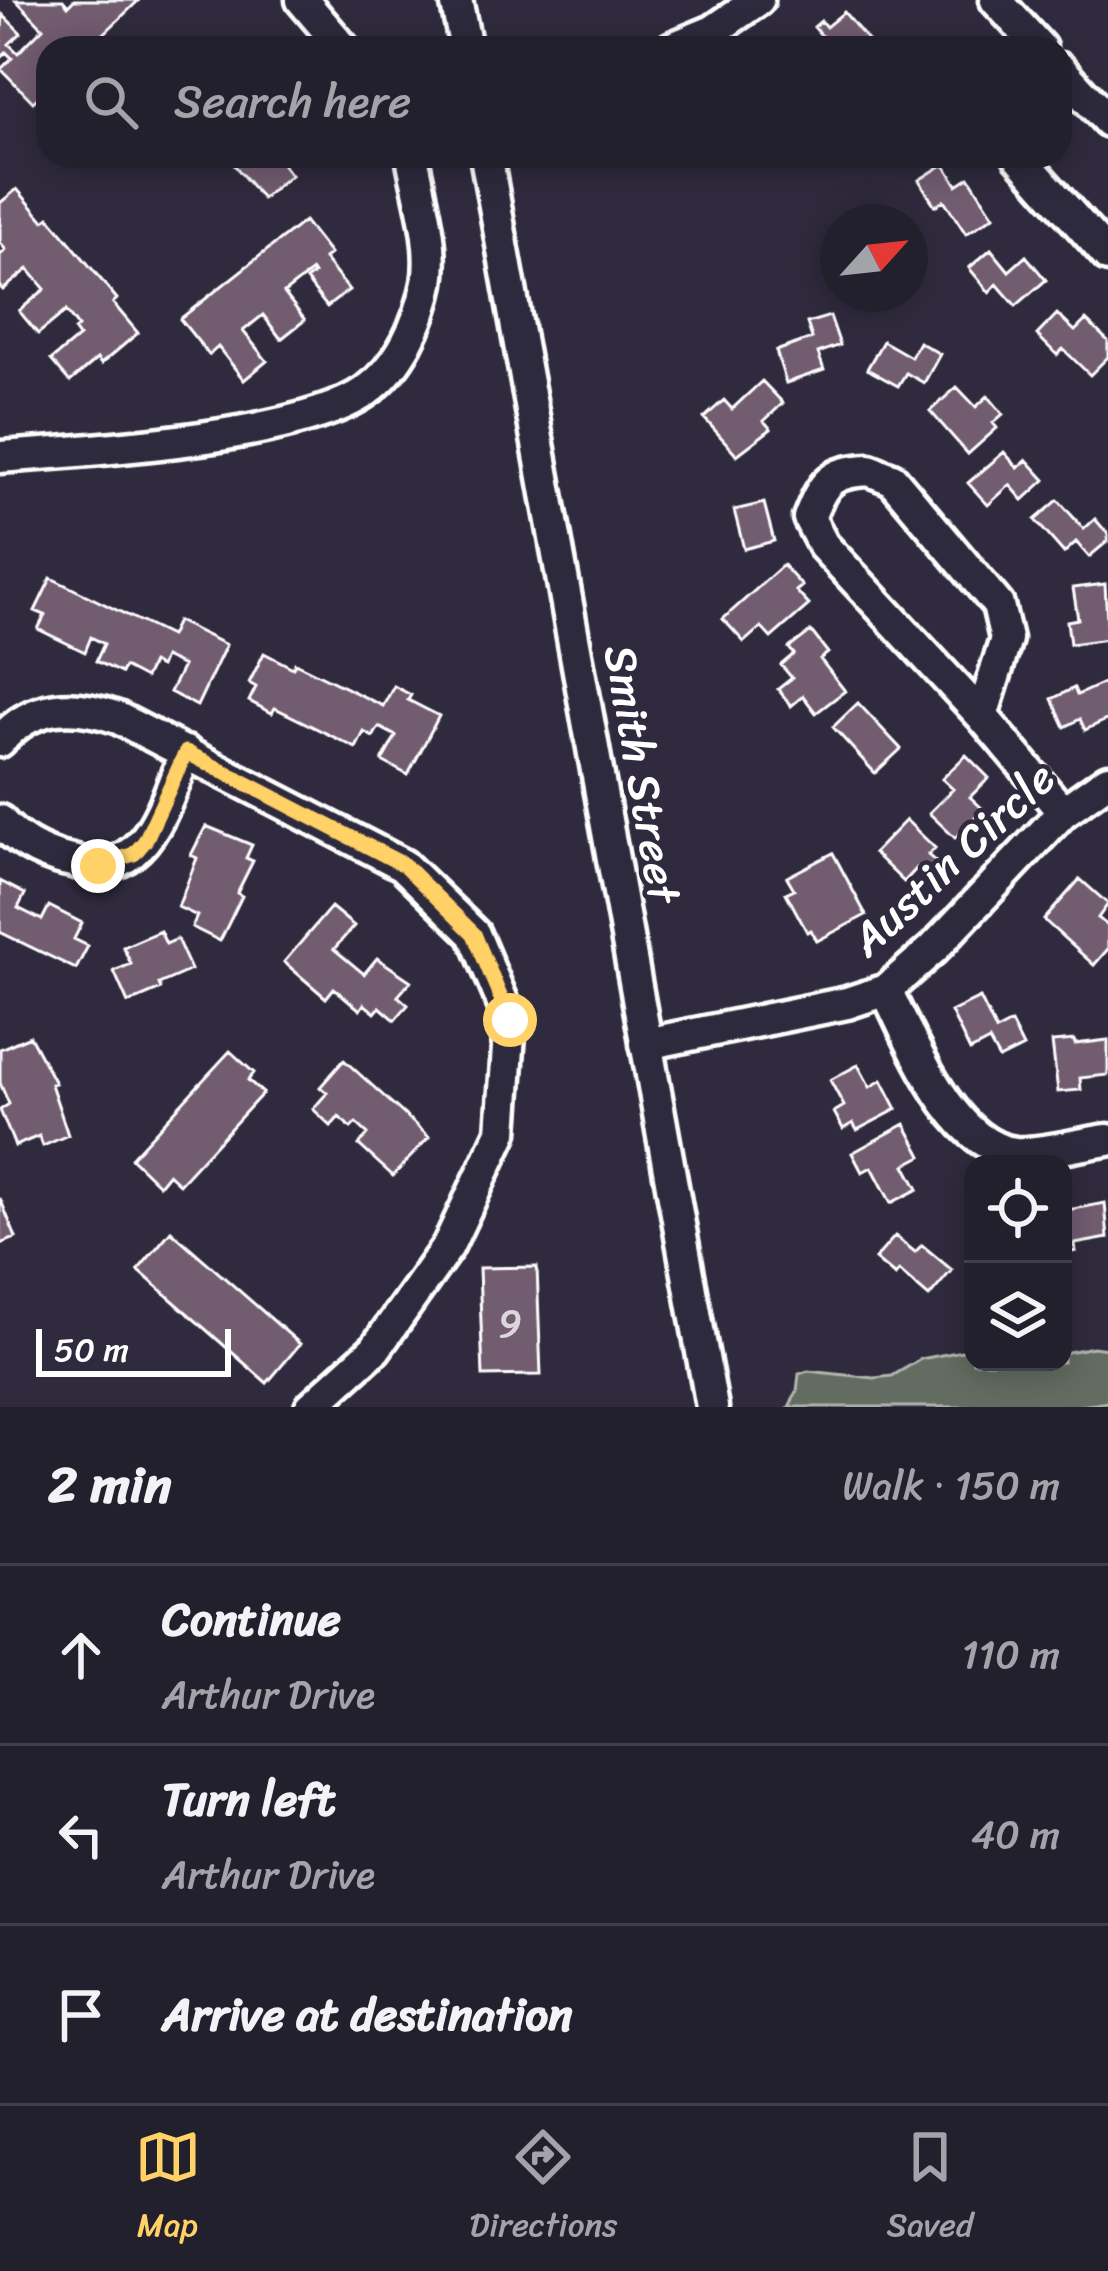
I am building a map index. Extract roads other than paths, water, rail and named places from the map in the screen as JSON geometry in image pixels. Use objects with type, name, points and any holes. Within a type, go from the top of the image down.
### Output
[{"type":"street","points":[[302,0],[333,36]]},
{"type":"street","points":[[456,0],[464,36]]},
{"type":"street","points":[[701,36],[758,0]]},
{"type":"street","points":[[996,0],[1029,36]]},
{"type":"street","points":[[1072,82],[1108,121]]},
{"type":"street","points":[[0,457],[231,432],[334,410],[369,389],[403,350],[417,322],[429,278],[414,168]]},
{"type":"street","name":"Smith Street","points":[[488,168],[712,1407]]},
{"type":"street","points":[[1030,168],[1108,256]]},
{"type":"street","points":[[982,716],[1006,639],[998,604],[892,479],[869,470],[843,471],[821,488],[809,518],[823,545],[982,716],[1063,812]]},
{"type":"street","points":[[0,741],[17,722],[46,709],[85,707],[118,718],[404,865],[474,934],[510,1020],[502,1132],[448,1246],[374,1349],[311,1407]]},
{"type":"street","points":[[0,821],[11,834],[49,856],[98,866],[123,859],[145,841],[186,752]]},
{"type":"street","name":"Austin Circle","points":[[646,1044],[847,1003],[886,989],[933,949],[1063,812],[1108,781]]},
{"type":"street","points":[[886,989],[954,1115],[984,1142],[1015,1153],[1108,1140]]}]
